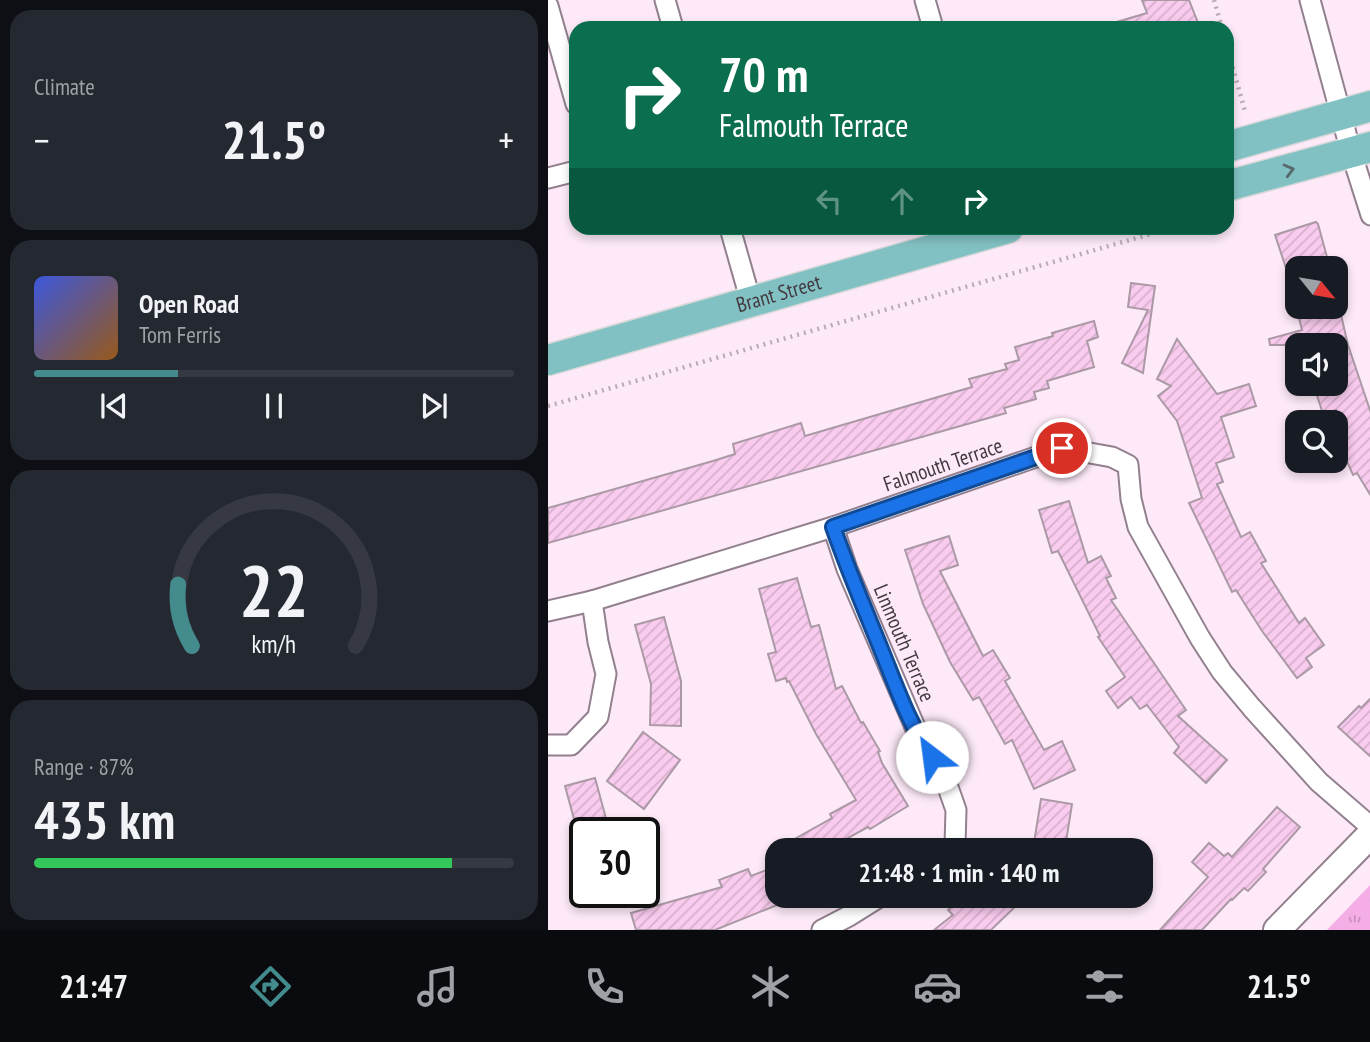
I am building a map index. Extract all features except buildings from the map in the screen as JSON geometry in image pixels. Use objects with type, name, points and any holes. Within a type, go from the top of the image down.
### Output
[{"type":"main road","points":[[1234,145],[1370,106]]},
{"type":"main road","points":[[1234,184],[1361,149]]},
{"type":"main road","name":"Brant Street","points":[[548,360],[984,235]]},
{"type":"street","points":[[665,0],[671,21]]},
{"type":"street","points":[[925,0],[931,21]]},
{"type":"street","points":[[1310,0],[1342,114],[1361,149],[1370,215]]},
{"type":"street","points":[[548,6],[569,80]]},
{"type":"street","points":[[548,178],[569,173]]},
{"type":"street","points":[[732,235],[751,302]]},
{"type":"street","name":"Falmouth Terrace","points":[[548,611],[592,601],[833,527],[1062,448],[1112,457],[1128,465],[1131,499],[1138,527],[1222,672],[1319,782],[1370,827]]},
{"type":"street","name":"Linmouth Terrace","points":[[833,527],[847,569],[891,675],[921,741],[943,773],[956,810],[955,838]]},
{"type":"street","points":[[548,745],[571,745],[598,717],[606,674],[592,601]]},
{"type":"street","points":[[1277,930],[1370,834]]},
{"type":"street","points":[[822,930],[861,908]]},
{"type":"path","points":[[1214,0],[1220,21]]},
{"type":"path","points":[[1234,76],[1245,111]]},
{"type":"path","points":[[548,406],[1147,235]]},
{"type":"green space","points":[[1370,885],[1370,930],[1327,930]]},
{"type":"route","points":[[932,757],[921,741],[891,675],[847,569],[833,527],[1062,448]]}]
